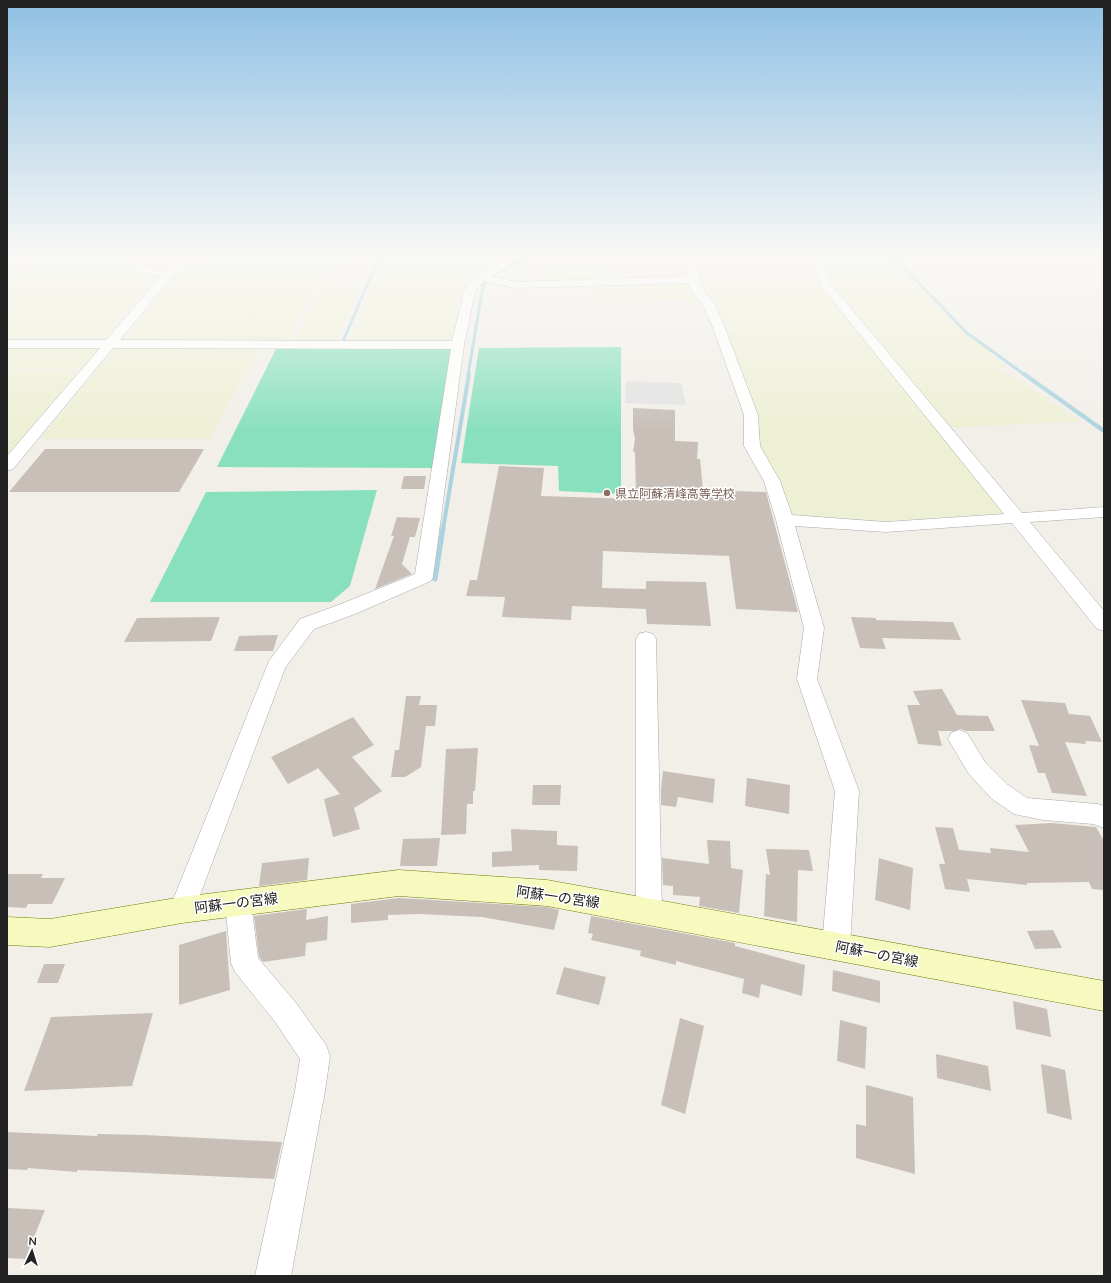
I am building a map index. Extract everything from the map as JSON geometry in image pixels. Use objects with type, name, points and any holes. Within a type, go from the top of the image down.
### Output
[{"type":"main road","name":"阿蘇一の宮線","points":[[7,931],[50,933],[182,910],[399,883],[547,892],[1104,996]]},
{"type":"street","points":[[7,466],[137,313]]},
{"type":"street","points":[[182,910],[276,666],[306,624],[348,609],[424,577],[458,346],[465,313]]},
{"type":"street","points":[[712,313],[751,415],[752,446],[772,481],[786,520],[814,628],[807,679],[847,791],[836,946]]},
{"type":"street","points":[[848,313],[1104,624]]},
{"type":"street","points":[[7,344],[458,346]]},
{"type":"street","points":[[786,520],[886,527],[1104,512]]},
{"type":"street","points":[[646,639],[649,911]]},
{"type":"street","points":[[959,739],[976,768],[1000,792],[1022,807],[1098,814],[1104,818]]},
{"type":"street","points":[[238,903],[245,963],[286,1014],[315,1056],[310,1091],[273,1276]]},
{"type":"green space","points":[[7,313],[125,313],[105,338],[7,337]]},
{"type":"green space","points":[[147,313],[301,313],[286,342],[124,341]]},
{"type":"green space","points":[[308,313],[349,313],[337,341],[294,341]]},
{"type":"green space","points":[[362,313],[456,313],[451,341],[351,341]]},
{"type":"green space","points":[[720,313],[850,313],[894,367],[854,313],[947,313],[967,333],[1007,367],[1000,368],[1080,421],[944,428],[1017,518],[878,526],[784,516],[752,422],[727,329]]},
{"type":"green space","points":[[7,347],[100,348],[82,368],[7,369]]},
{"type":"green space","points":[[116,347],[260,348],[209,439],[40,439]]},
{"type":"green space","points":[[621,347],[621,494],[559,491],[558,466],[461,463],[479,348]]},
{"type":"green space","points":[[276,349],[451,349],[433,468],[217,467]]},
{"type":"green space","points":[[7,372],[78,372],[7,458]]},
{"type":"green space","points":[[377,490],[350,586],[331,602],[150,602],[206,492]]},
{"type":"shaded area","points":[[626,381],[681,383],[686,405],[625,403]]},
{"type":"building","points":[[633,408],[675,410],[675,441],[698,442],[697,459],[700,459],[703,490],[766,492],[798,612],[736,609],[729,556],[603,551],[602,588],[646,589],[646,581],[706,582],[711,626],[647,624],[646,609],[572,606],[571,620],[502,617],[505,597],[466,596],[470,580],[477,580],[499,466],[544,468],[541,496],[636,498],[635,452],[633,452],[635,439],[633,429]]},
{"type":"building","points":[[45,449],[204,449],[179,492],[9,492]]},
{"type":"building","points":[[404,476],[426,476],[424,489],[401,489]]},
{"type":"building","points":[[397,517],[420,518],[415,537],[410,537],[402,564],[412,574],[375,589],[394,536],[391,536]]},
{"type":"building","points":[[220,617],[211,641],[124,642],[137,618]]},
{"type":"building","points":[[851,617],[876,618],[876,620],[953,622],[961,640],[882,638],[886,649],[860,648]]},
{"type":"building","points":[[278,635],[273,651],[234,651],[239,636]]},
{"type":"building","points":[[942,689],[957,715],[988,716],[995,731],[966,731],[960,729],[953,731],[938,731],[942,746],[918,744],[907,705],[920,705],[913,691]]},
{"type":"building","points":[[406,696],[421,696],[419,705],[437,705],[435,726],[426,726],[421,767],[405,777],[391,777],[395,750],[399,750]]},
{"type":"building","points":[[1021,700],[1065,703],[1069,714],[1090,716],[1102,742],[1085,741],[1086,744],[1065,742],[1087,796],[1052,793],[1045,773],[1038,773],[1029,745],[1039,746]]},
{"type":"building","points":[[353,717],[374,745],[352,757],[382,791],[354,808],[360,829],[333,837],[324,799],[340,794],[317,767],[317,769],[288,784],[271,757]]},
{"type":"building","points":[[478,748],[473,804],[467,804],[466,834],[441,835],[446,749]]},
{"type":"building","points":[[663,771],[715,779],[713,803],[678,797],[676,807],[661,805]]},
{"type":"building","points":[[747,778],[790,785],[789,814],[745,806]]},
{"type":"building","points":[[533,785],[561,785],[560,805],[532,805]]},
{"type":"building","points":[[1052,823],[1096,827],[1104,841],[1104,890],[1092,889],[1089,882],[1027,883],[1027,885],[967,879],[970,892],[945,889],[939,864],[945,864],[935,827],[953,828],[959,850],[991,853],[990,848],[1029,852],[1015,825]]},
{"type":"building","points":[[511,829],[557,831],[557,845],[578,846],[577,871],[539,870],[539,865],[492,867],[492,852],[512,851]]},
{"type":"building","points":[[440,838],[437,866],[400,866],[403,839]]},
{"type":"building","points":[[707,840],[730,841],[731,868],[743,870],[739,913],[699,906],[700,897],[673,895],[673,886],[663,885],[662,858],[709,864]]},
{"type":"building","points":[[766,849],[809,850],[813,871],[798,870],[797,922],[764,916],[766,874],[770,875]]},
{"type":"building","points":[[309,858],[307,880],[259,886],[262,863]]},
{"type":"building","points":[[879,858],[913,868],[910,910],[875,900]]},
{"type":"building","points":[[7,874],[43,874],[41,878],[65,878],[52,904],[28,904],[26,908],[7,907]]},
{"type":"building","points":[[399,898],[547,907],[559,910],[554,930],[482,917],[419,914],[388,915],[388,920],[351,923],[351,904]]},
{"type":"building","points":[[307,909],[306,920],[328,916],[327,940],[306,943],[305,956],[263,962],[259,957],[254,916]]},
{"type":"building","points":[[591,916],[735,943],[735,946],[805,965],[802,996],[761,984],[759,998],[742,993],[744,979],[676,961],[676,965],[640,956],[641,951],[591,940],[593,934],[588,933]]},
{"type":"building","points":[[1053,930],[1062,948],[1035,949],[1027,931]]},
{"type":"building","points":[[226,931],[230,990],[179,1005],[179,945]]},
{"type":"building","points":[[44,964],[65,964],[58,983],[37,983]]},
{"type":"building","points":[[564,967],[606,977],[599,1005],[556,994]]},
{"type":"building","points":[[833,970],[880,981],[880,1003],[832,991]]},
{"type":"building","points":[[1013,1001],[1047,1009],[1051,1037],[1016,1029]]},
{"type":"building","points":[[153,1013],[132,1086],[24,1091],[51,1017]]},
{"type":"building","points":[[680,1018],[704,1026],[685,1114],[661,1105]]},
{"type":"building","points":[[840,1020],[867,1027],[865,1069],[837,1061]]},
{"type":"building","points":[[936,1054],[988,1066],[991,1091],[937,1078]]},
{"type":"building","points":[[1041,1064],[1065,1070],[1072,1120],[1047,1113]]},
{"type":"building","points":[[866,1085],[913,1097],[915,1174],[856,1158],[856,1124],[866,1126]]},
{"type":"building","points":[[7,1132],[97,1136],[98,1134],[145,1135],[282,1142],[274,1179],[77,1170],[77,1172],[28,1168],[27,1170],[7,1169]]},
{"type":"building","points":[[7,1208],[45,1210],[25,1259],[7,1258]]},
{"type":"waterway","points":[[343,341],[355,313]]},
{"type":"waterway","points":[[468,375],[478,313]]},
{"type":"waterway","points":[[948,313],[967,333],[1025,375]]},
{"type":"waterway","points":[[443,529],[469,374]]},
{"type":"waterway","points":[[1024,374],[1104,431]]},
{"type":"waterway","points":[[435,579],[443,528]]},
{"type":"place","name":"県立阿蘇清峰高等学校","points":[[607,493]]}]
